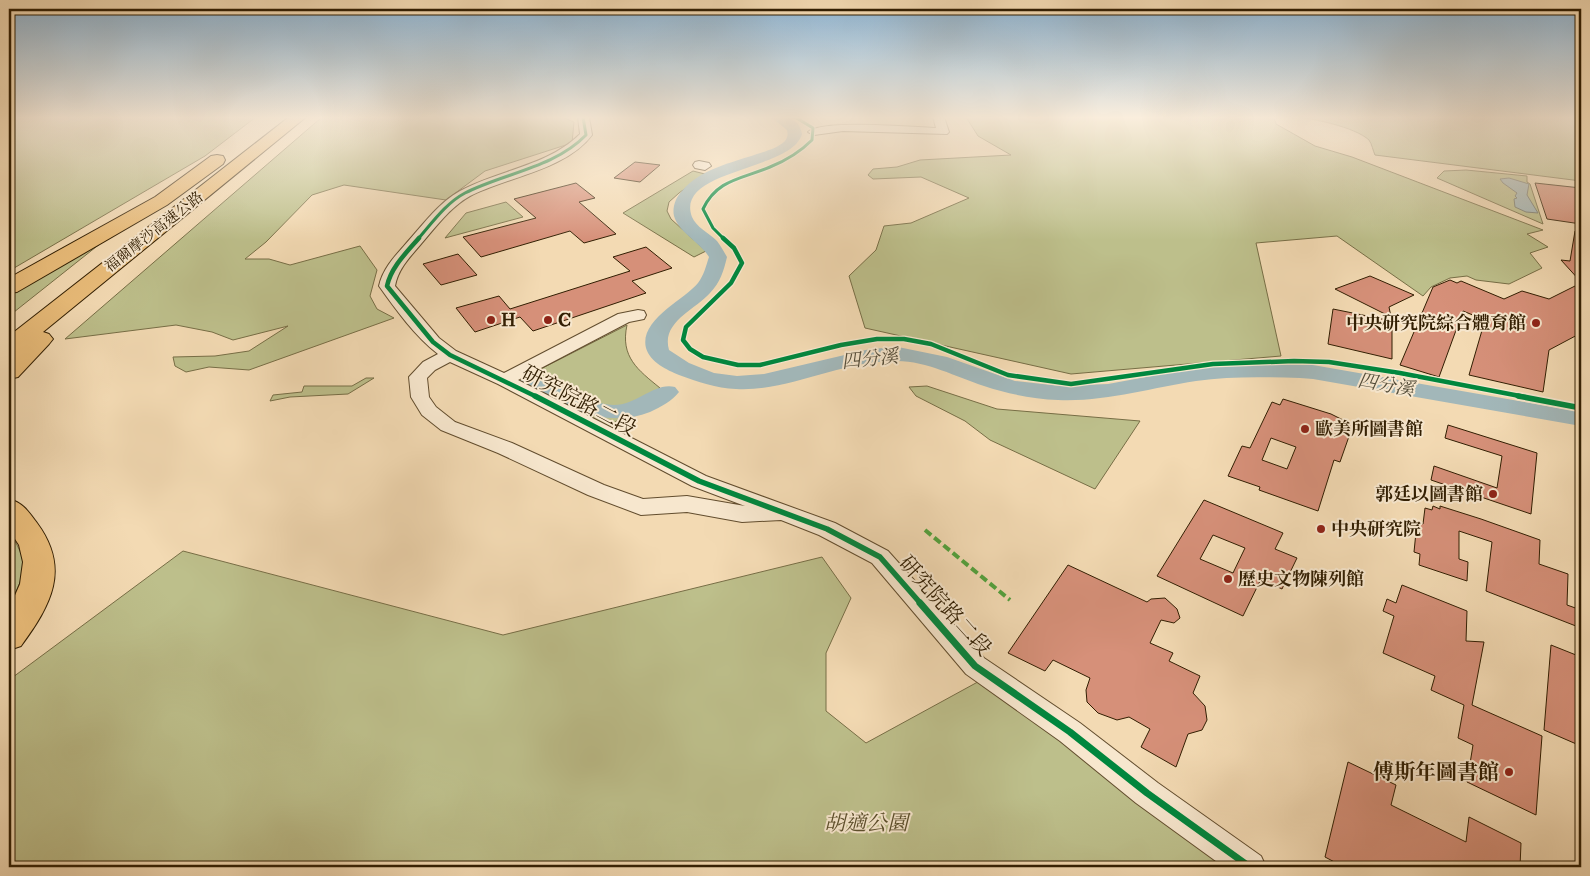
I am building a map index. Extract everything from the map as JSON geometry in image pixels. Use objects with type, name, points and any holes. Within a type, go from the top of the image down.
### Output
[{"type":"highway","points":[[9,287],[121,225],[221,158]]},
{"type":"highway","name":"福爾摩沙高速公路","points":[[9,327],[228,158]]},
{"type":"highway","name":"福爾摩沙高速公路","points":[[9,348],[247,158]]},
{"type":"highway","points":[[9,372],[141,242]]},
{"type":"highway","points":[[9,509],[29,535],[38,552],[39,575],[30,600],[9,636]]},
{"type":"street","points":[[450,355],[433,342],[396,299],[387,286],[389,275],[415,242],[464,194],[552,158]]},
{"type":"street","points":[[504,380],[624,318],[638,315]]},
{"type":"street","name":"研究院路二段","points":[[786,513],[742,514],[687,504],[641,507],[596,490],[505,448],[448,426],[429,411],[420,397],[418,377],[428,366],[450,355],[504,380],[699,480],[786,513],[827,529],[880,557],[975,666],[1070,732],[1147,793],[1250,867]]},
{"type":"green space","points":[[9,158],[202,158],[9,271]]},
{"type":"green space","points":[[275,158],[526,158],[485,171],[446,200],[344,185],[312,195],[266,242],[245,259],[269,259],[290,265],[360,246],[377,270],[370,296],[377,309],[394,318],[249,370],[209,367],[186,372],[175,366],[173,357],[215,356],[249,351],[288,326],[233,340],[212,332],[176,325],[65,339]]},
{"type":"green space","points":[[959,158],[1354,158],[1543,230],[1527,234],[1548,247],[1530,253],[1542,268],[1509,284],[1476,280],[1467,276],[1450,278],[1431,287],[1423,296],[1337,236],[1256,243],[1281,356],[1071,374],[865,328],[849,276],[876,250],[884,226],[911,223],[969,198],[921,177],[873,179],[868,175],[873,169],[897,167],[920,160]]},
{"type":"green space","points":[[1398,158],[1581,158],[1581,181]]},
{"type":"green space","points":[[1466,170],[1527,176],[1527,182],[1530,184],[1543,224],[1437,178],[1444,171]]},
{"type":"green space","points":[[693,171],[705,174],[669,202],[667,211],[671,219],[706,251],[694,257],[623,213]]},
{"type":"green space","points":[[506,202],[523,217],[445,238],[466,213]]},
{"type":"green space","points":[[101,243],[9,316],[9,295]]},
{"type":"green space","points":[[627,325],[626,346],[633,362],[638,369],[660,388],[606,429],[517,381]]},
{"type":"green space","points":[[366,378],[374,378],[348,394],[290,397],[270,401],[273,395],[302,392],[304,386],[352,386]]},
{"type":"green space","points":[[927,386],[997,409],[1140,421],[1095,489],[990,440],[965,421],[916,396],[909,387]]},
{"type":"green space","points":[[9,529],[22,555],[24,573],[15,594],[9,570]]},
{"type":"green space","name":"胡適公園","points":[[183,551],[503,635],[822,557],[851,598],[826,653],[826,711],[866,743],[985,678],[1148,809],[1234,867],[9,867],[9,680]]},
{"type":"shaded area","points":[[1509,178],[1529,184],[1527,195],[1538,213],[1526,212],[1515,207],[1514,199],[1517,198],[1515,196],[1517,193],[1500,179]]},
{"type":"building","points":[[635,162],[660,165],[640,182],[614,178]]},
{"type":"building","points":[[576,183],[595,198],[579,202],[616,234],[584,243],[570,231],[481,257],[463,237],[536,218],[514,199]]},
{"type":"building","points":[[1535,183],[1581,188],[1581,224],[1547,219]]},
{"type":"building","points":[[1575,231],[1581,231],[1581,282],[1561,260],[1570,261]]},
{"type":"building","points":[[646,247],[672,268],[632,281],[646,293],[533,331],[520,317],[475,332],[456,308],[499,296],[510,309],[630,271],[613,257]]},
{"type":"building","points":[[458,254],[477,275],[441,285],[423,264]]},
{"type":"building","points":[[1370,276],[1414,295],[1389,307],[1391,317],[1335,289]]},
{"type":"building","points":[[1450,280],[1457,283],[1461,281],[1504,299],[1522,291],[1549,299],[1581,283],[1581,333],[1549,350],[1543,392],[1469,375],[1485,320],[1463,311],[1439,377],[1400,365],[1433,287]]},
{"type":"building","points":[[1333,309],[1392,321],[1392,359],[1328,344]]},
{"type":"building","points":[[1283,399],[1331,414],[1353,425],[1340,462],[1334,460],[1318,511],[1259,490],[1260,487],[1228,476],[1242,446],[1250,448],[1272,402],[1280,405]],"holes":[[[1271,438],[1296,447],[1287,469],[1262,460]]]},
{"type":"building","points":[[1448,425],[1537,453],[1531,514],[1431,480],[1434,466],[1497,488],[1502,456],[1445,438]]},
{"type":"building","points":[[1204,500],[1283,533],[1275,549],[1297,558],[1282,589],[1261,579],[1243,616],[1157,576]],"holes":[[[1213,535],[1245,548],[1233,573],[1200,559]]]},
{"type":"building","points":[[1433,506],[1440,509],[1440,506],[1481,519],[1540,540],[1539,564],[1568,574],[1567,605],[1581,610],[1581,628],[1486,591],[1492,542],[1459,531],[1459,559],[1468,562],[1467,581],[1419,565],[1420,554],[1414,552],[1417,522],[1423,524],[1425,508],[1432,510]]},
{"type":"building","points":[[1068,565],[1147,602],[1151,599],[1165,598],[1177,609],[1180,618],[1174,623],[1161,620],[1150,643],[1173,653],[1169,661],[1200,676],[1193,693],[1205,706],[1207,720],[1202,730],[1188,734],[1176,767],[1141,747],[1150,729],[1129,717],[1117,720],[1098,713],[1087,702],[1086,690],[1090,678],[1053,660],[1045,671],[1008,653]]},
{"type":"building","points":[[1402,585],[1467,611],[1466,641],[1484,642],[1472,705],[1542,736],[1536,815],[1467,782],[1473,745],[1458,738],[1464,705],[1431,690],[1435,676],[1383,653],[1394,616],[1383,611],[1387,599],[1396,603]]},
{"type":"building","points":[[1551,645],[1581,657],[1581,746],[1544,730]]},
{"type":"building","points":[[1348,762],[1396,785],[1391,805],[1466,842],[1469,817],[1521,843],[1520,867],[1344,867],[1325,857]]},
{"type":"waterway","name":"四分溪","points":[[760,158],[705,179],[693,187],[685,198],[682,210],[685,220],[691,228],[710,245],[718,257],[713,274],[703,289],[671,315],[658,331],[657,349],[664,358],[681,368],[710,379],[737,383],[764,381],[842,360],[870,355],[898,354],[926,358],[1011,387],[1060,393],[1108,391],[1206,373],[1300,371],[1581,419]]},
{"type":"waterway","points":[[526,379],[574,401],[611,412],[628,411],[640,407],[667,392]]},
{"type":"marked path","points":[[925,530],[1010,600]]},
{"type":"cycle path","points":[[553,158],[477,188],[458,198],[450,204],[410,248],[390,275],[387,286],[433,342],[450,355],[504,380],[699,481],[827,529],[880,557],[975,666],[1070,732],[1147,793],[1250,867]]},
{"type":"cycle path","points":[[788,158],[763,170],[728,182],[713,192],[703,209],[713,228],[734,248],[742,263],[731,283],[686,327],[683,340],[690,349],[703,357],[738,365],[760,365],[841,345],[877,339],[904,339],[931,344],[1008,375],[1071,384],[1213,364],[1294,361],[1329,362],[1400,373],[1581,408]]},
{"type":"place","name":"H","points":[[491,320]]},
{"type":"place","name":"C","points":[[548,320]]},
{"type":"place","name":"中央研究院綜合體育館","points":[[1536,323]]},
{"type":"place","name":"歐美所圖書館","points":[[1305,429]]},
{"type":"place","name":"郭廷以圖書館","points":[[1493,494]]},
{"type":"place","name":"中央研究院","points":[[1321,529]]},
{"type":"place","name":"歷史文物陳列館","points":[[1228,579]]},
{"type":"place","name":"傅斯年圖書館","points":[[1509,772]]}]
